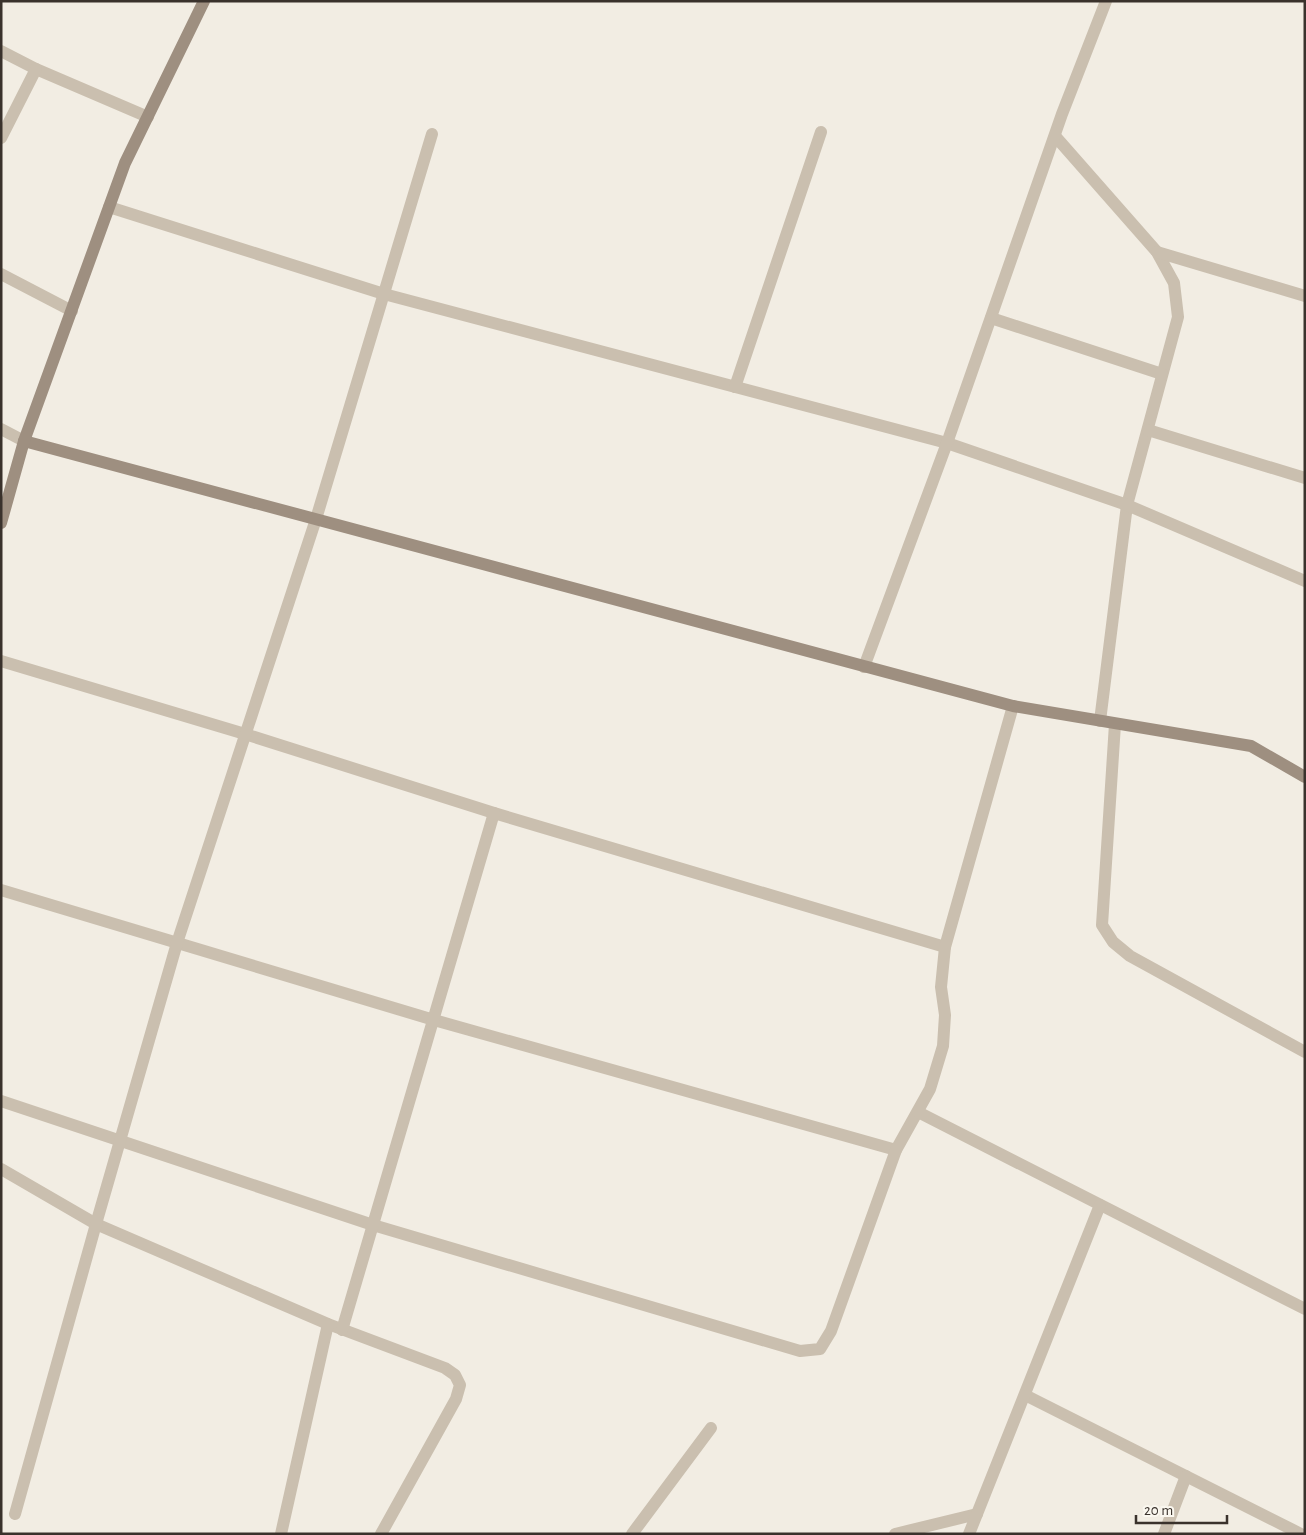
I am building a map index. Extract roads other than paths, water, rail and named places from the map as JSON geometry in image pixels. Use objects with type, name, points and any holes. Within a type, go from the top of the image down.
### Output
[{"type":"street","points":[[1,523],[24,441],[126,163],[204,1]]},
{"type":"street","points":[[864,667],[947,443],[1062,114],[1106,1]]},
{"type":"street","points":[[1,52],[148,117]]},
{"type":"street","points":[[1,138],[36,69]]},
{"type":"street","points":[[736,387],[821,132]]},
{"type":"street","points":[[15,1514],[96,1224],[178,943],[316,519],[432,134]]},
{"type":"street","points":[[1055,136],[1157,252],[1174,283],[1178,317],[1127,505],[1100,721]]},
{"type":"street","points":[[110,207],[384,294],[947,443],[1127,505],[1305,581]]},
{"type":"street","points":[[1157,252],[1305,296]]},
{"type":"street","points":[[1,274],[72,310]]},
{"type":"street","points":[[991,318],[1162,374]]},
{"type":"street","points":[[1,429],[24,441],[1013,706],[1251,746],[1305,777]]},
{"type":"street","points":[[1148,430],[1305,478]]},
{"type":"street","points":[[1,661],[245,734],[494,813],[945,947]]},
{"type":"street","points":[[1,1101],[373,1225],[800,1352],[820,1349],[831,1332],[896,1150],[930,1089],[943,1046],[945,1014],[941,987],[945,947],[1013,706]]},
{"type":"street","points":[[1115,724],[1102,924],[1113,942],[1130,956],[1305,1052]]},
{"type":"street","points":[[342,1330],[494,813]]},
{"type":"street","points":[[1,890],[434,1020],[896,1150]]},
{"type":"street","points":[[918,1112],[1305,1309]]},
{"type":"street","points":[[1,1169],[96,1224],[342,1330],[445,1368],[455,1375],[460,1385],[456,1399],[381,1534]]},
{"type":"street","points":[[969,1534],[1100,1205]]},
{"type":"street","points":[[281,1534],[328,1324]]},
{"type":"street","points":[[1025,1395],[1301,1534]]},
{"type":"street","points":[[632,1534],[711,1428]]},
{"type":"street","points":[[1164,1534],[1186,1476]]},
{"type":"street","points":[[895,1534],[977,1514]]}]
